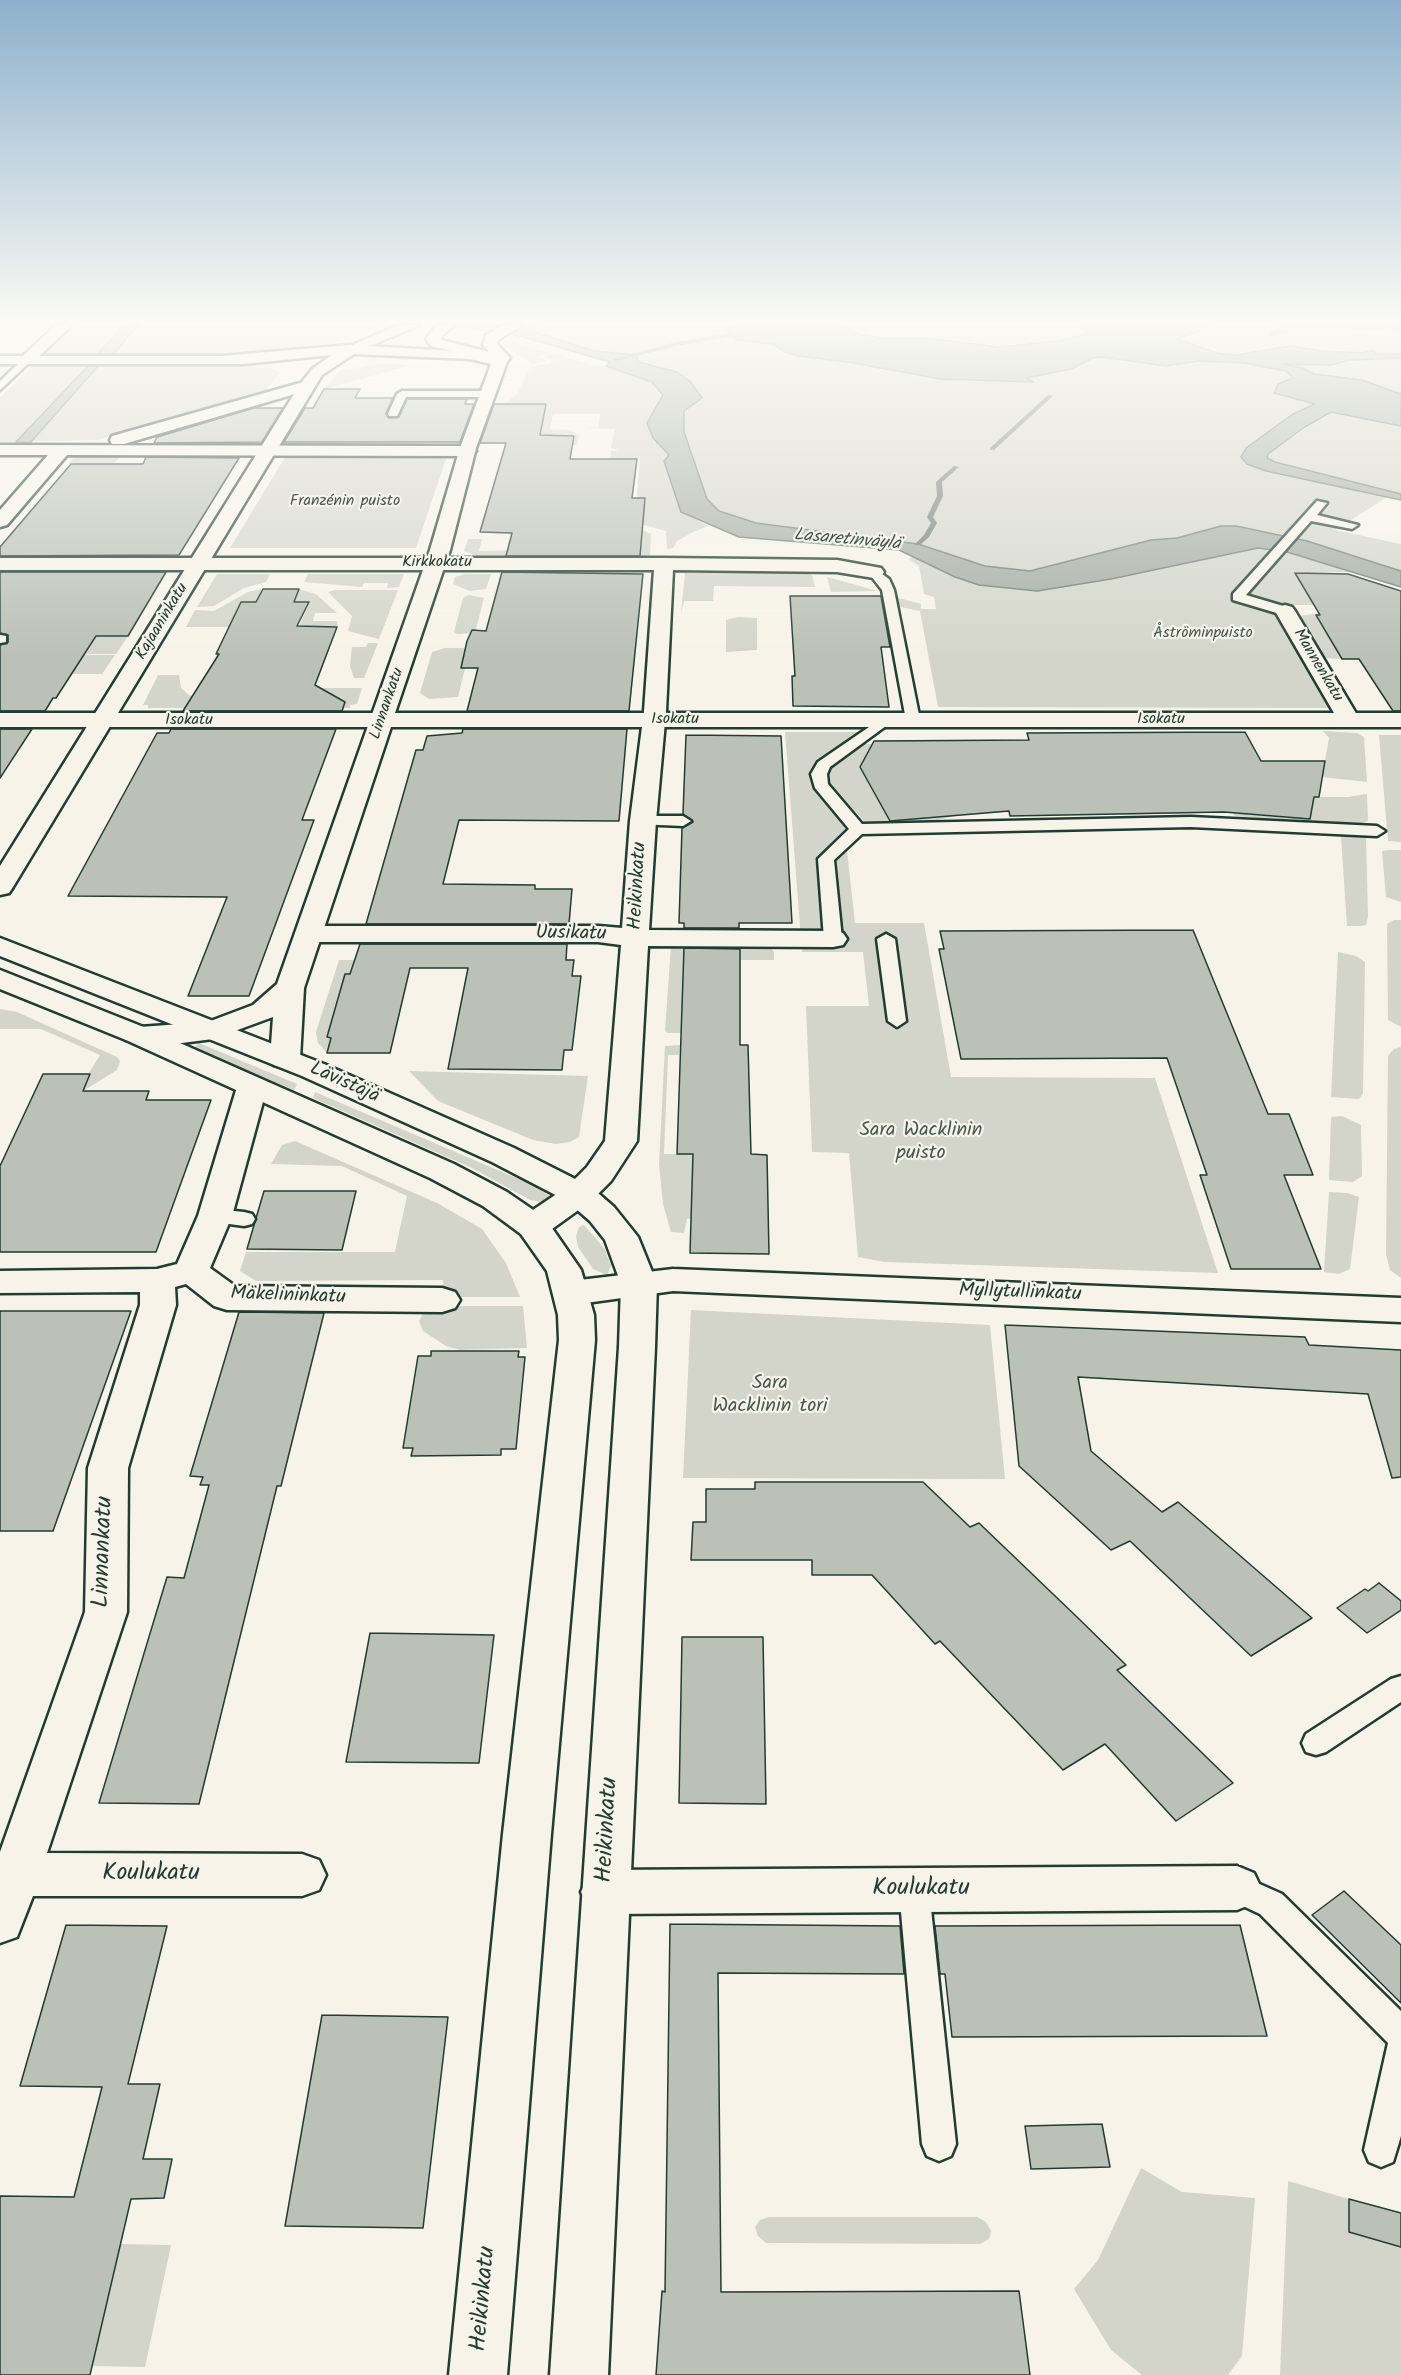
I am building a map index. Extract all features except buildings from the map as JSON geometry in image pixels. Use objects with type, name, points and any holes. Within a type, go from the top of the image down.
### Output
[{"type":"main road","points":[[0,521],[71,450],[123,436]]},
{"type":"main road","name":"Kajaaninkatu","points":[[0,887],[277,436]]},
{"type":"main road","name":"Linnankatu","points":[[285,1059],[291,988],[436,562],[474,436]]},
{"type":"main road","points":[[0,450],[468,451]]},
{"type":"main road","name":"Kirkkokatu","points":[[0,564],[436,562],[664,564],[837,566],[874,572]]},
{"type":"main road","name":"Heikinkatu","points":[[533,1226],[579,1194],[599,1174],[621,1141],[643,821],[664,564]]},
{"type":"main road","name":"Mannenkatu","points":[[1285,611],[1349,720]]},
{"type":"main road","name":"Isokatu","points":[[0,720],[1401,720]]},
{"type":"main road","name":"Uusikatu","points":[[309,934],[598,934],[636,938],[833,939]]},
{"type":"main road","name":"Lävistäjä","points":[[0,946],[285,1059],[504,1155],[579,1194],[602,1214],[621,1237],[639,1284]]},
{"type":"main road","name":"Lävistäjä","points":[[0,979],[136,1034],[442,1171],[495,1199],[533,1226],[564,1270],[571,1293]]},
{"type":"main road","points":[[136,1034],[174,1035],[213,1030],[263,1011],[291,988]]},
{"type":"main road","name":"Linnankatu","points":[[0,1921],[8,1875],[106,1612],[108,1468],[158,1305],[174,1276],[230,1217],[252,1087]]},
{"type":"main road","points":[[0,1282],[174,1276]]},
{"type":"main road","name":"Mäkelininkatu","points":[[174,1276],[227,1298],[442,1300]]},
{"type":"main road","name":"Myllytullinkatu","points":[[571,1293],[673,1280],[1401,1310]]},
{"type":"main road","name":"Heikinkatu","points":[[579,2375],[639,1284]]},
{"type":"main road","name":"Heikinkatu","points":[[478,2375],[577,1340],[576,1315],[571,1293]]},
{"type":"main road","name":"Koulukatu","points":[[8,1875],[302,1875]]},
{"type":"main road","name":"Koulukatu","points":[[605,1892],[1238,1888]]},
{"type":"lane","points":[[1285,611],[1238,597],[1321,503]]},
{"type":"lane","points":[[1309,517],[1352,525]]},
{"type":"lane","points":[[874,572],[885,582],[888,590],[913,720]]},
{"type":"lane","points":[[858,830],[820,785],[819,774],[823,765],[885,720]]},
{"type":"lane","points":[[643,821],[683,821]]},
{"type":"lane","points":[[833,939],[826,859],[858,830],[1191,822],[1377,831]]},
{"type":"lane","points":[[886,939],[897,1021]]},
{"type":"lane","points":[[1316,1743],[1401,1687]]},
{"type":"lane","points":[[1238,1888],[1271,1904],[1401,2033]]},
{"type":"lane","points":[[914,1890],[939,2144]]},
{"type":"lane","points":[[1382,2150],[1401,2052]]},
{"type":"green space","points":[[0,436],[112,436],[97,440],[0,442]]},
{"type":"green space","points":[[574,436],[579,436],[577,445],[555,446],[573,443]]},
{"type":"green space","points":[[614,436],[654,436],[669,455],[664,461],[681,512],[708,526],[693,532],[677,541],[673,548],[667,549],[666,531],[641,524],[636,502],[646,501],[645,498],[637,498],[640,459],[610,459],[611,451],[619,450],[611,448]]},
{"type":"green space","points":[[685,436],[1267,436],[1241,457],[1323,482],[1387,497],[1335,530],[1401,544],[1401,571],[1307,541],[1236,526],[1221,526],[1177,538],[1151,540],[1030,571],[985,566],[918,544],[756,523],[719,511],[707,499]]},
{"type":"green space","points":[[1295,436],[1401,436],[1401,494],[1275,462],[1267,458],[1267,454]]},
{"type":"green space","points":[[75,456],[122,456],[107,469],[105,464],[68,464]]},
{"type":"green space","name":"Franzénin puisto","points":[[447,456],[416,548],[230,548],[285,457]]},
{"type":"green space","points":[[643,530],[651,534],[650,556],[476,556],[464,551],[468,539],[482,539],[479,551],[641,548]]},
{"type":"green space","name":"Åströminpuisto","points":[[1249,548],[1287,552],[1350,572],[1296,573],[1314,605],[1281,605],[1283,608],[1274,613],[1329,708],[938,707],[920,611],[896,606],[895,597],[921,604],[921,609],[936,609],[934,597],[924,594],[919,566],[909,559],[912,557],[955,577],[1111,579]]},
{"type":"green space","points":[[685,573],[805,573],[812,575],[815,587],[714,586],[713,601],[684,601],[681,613]]},
{"type":"green space","points":[[217,574],[270,574],[266,582],[244,588],[214,606],[197,607]]},
{"type":"green space","points":[[308,574],[404,574],[399,587],[387,588],[388,583],[364,583],[362,587],[304,582]]},
{"type":"green space","points":[[464,574],[491,574],[486,589],[470,591],[453,584],[455,577]]},
{"type":"green space","points":[[827,577],[878,591],[831,592]]},
{"type":"green space","points":[[262,589],[256,602],[229,627],[186,627],[195,610],[214,611],[248,592]]},
{"type":"green space","points":[[299,589],[316,594],[337,613],[315,613],[313,621],[337,621],[338,627],[299,627],[309,603],[294,602]]},
{"type":"green space","points":[[398,590],[379,639],[348,631],[352,616],[328,592]]},
{"type":"green space","points":[[469,595],[484,598],[475,633],[457,634],[454,632],[463,598]]},
{"type":"green space","points":[[1319,613],[1316,616],[1320,623],[1324,623],[1341,651],[1336,651],[1340,659],[1325,658],[1299,616]]},
{"type":"green space","points":[[738,617],[757,618],[757,650],[726,652],[726,620]]},
{"type":"green space","points":[[97,636],[128,636],[116,654],[86,654]]},
{"type":"green space","points":[[368,643],[378,643],[364,678],[354,678],[350,666],[352,647],[366,647]]},
{"type":"green space","points":[[445,648],[465,648],[462,668],[465,668],[458,697],[429,699],[420,693],[432,652]]},
{"type":"green space","points":[[84,655],[115,655],[102,674],[72,674]]},
{"type":"green space","points":[[158,675],[179,675],[181,688],[189,695],[259,708],[148,708],[148,705],[143,705]]},
{"type":"green space","points":[[285,688],[362,688],[357,704],[350,705],[350,708],[273,707]]},
{"type":"green space","points":[[1323,731],[1357,733],[1364,737],[1367,782],[1322,777],[1329,738]]},
{"type":"green space","name":"Sara Wacklinin puisto","points":[[785,732],[864,732],[837,751],[838,763],[861,744],[872,744],[860,767],[890,821],[959,815],[930,822],[874,824],[865,822],[841,797],[855,923],[924,923],[951,1077],[1155,1078],[1218,1273],[885,1262],[858,1257],[849,1153],[812,1152],[806,1006],[869,1006],[863,952],[802,952]]},
{"type":"green space","points":[[1379,735],[1401,735],[1401,842],[1388,841]]},
{"type":"green space","points":[[1367,794],[1368,821],[1358,824],[1338,825],[1235,816],[1233,813],[1310,819],[1314,797],[1348,797]]},
{"type":"green space","points":[[1341,837],[1366,837],[1368,916],[1366,925],[1347,926]]},
{"type":"green space","points":[[1401,850],[1401,902],[1386,897],[1382,851]]},
{"type":"green space","points":[[1394,920],[1401,920],[1401,1027],[1388,1020],[1387,924]]},
{"type":"green space","points":[[671,945],[768,945],[774,952],[774,960],[684,960],[682,1033],[668,1033],[665,1031]]},
{"type":"green space","points":[[1338,952],[1356,956],[1365,962],[1363,1093],[1359,1099],[1331,1097]]},
{"type":"green space","points":[[339,960],[354,960],[350,974],[345,974],[327,1037],[331,1038],[327,1053],[318,1043],[316,1032]]},
{"type":"green space","points":[[0,1009],[17,1012],[117,1057],[120,1061],[117,1070],[83,1091],[26,1174],[100,1055],[41,1029],[0,1029]]},
{"type":"green space","points":[[199,1043],[297,1084],[294,1090],[193,1048]]},
{"type":"green space","points":[[680,1045],[679,1055],[668,1055],[664,1154],[693,1154],[691,1218],[687,1219],[684,1233],[671,1232],[663,1204],[659,1165],[665,1046]]},
{"type":"green space","points":[[1401,1047],[1401,1278],[1390,1270],[1386,1254],[1388,1056],[1394,1049]]},
{"type":"green space","points":[[409,1071],[588,1076],[579,1137],[570,1142],[556,1144],[533,1140],[438,1101]]},
{"type":"green space","points":[[315,1092],[528,1183],[559,1201],[548,1203],[530,1200],[472,1168],[313,1098]]},
{"type":"green space","points":[[1342,1116],[1361,1125],[1362,1176],[1353,1182],[1329,1180],[1331,1117]]},
{"type":"green space","points":[[295,1141],[437,1203],[482,1229],[506,1263],[520,1297],[444,1297],[443,1280],[256,1281],[240,1271],[246,1252],[395,1252],[407,1196],[342,1166],[271,1164],[282,1145]]},
{"type":"green space","points":[[1329,1192],[1347,1193],[1359,1197],[1350,1269],[1339,1274],[1324,1272]]},
{"type":"green space","points":[[584,1225],[604,1248],[611,1266],[607,1275],[593,1269],[578,1247],[576,1236],[579,1227]]},
{"type":"green space","points":[[437,1306],[523,1306],[527,1348],[460,1350],[446,1346],[423,1331],[419,1321],[424,1311]]},
{"type":"green space","name":"Sara Wacklinin tori","points":[[691,1310],[990,1325],[1005,1479],[683,1478]]},
{"type":"green space","points":[[1141,2168],[1182,2192],[1255,2198],[1242,2356],[1228,2375],[1142,2375],[1111,2350],[1074,2289],[1098,2260]]},
{"type":"green space","points":[[1288,2181],[1349,2199],[1349,2232],[1401,2247],[1401,2375],[1280,2375]]},
{"type":"green space","points":[[769,2217],[977,2217],[986,2222],[991,2231],[989,2239],[980,2244],[766,2243],[758,2236],[755,2227],[760,2220]]},
{"type":"green space","points":[[121,2244],[171,2245],[145,2367],[92,2366]]},
{"type":"water","points":[[22,436],[36,436],[31,442],[16,442]]},
{"type":"water","name":"Lasaretinväylä","points":[[652,436],[685,436],[707,499],[719,511],[756,523],[918,544],[985,566],[1030,571],[1151,540],[1177,538],[1221,526],[1236,526],[1307,541],[1401,571],[1401,587],[1287,552],[1258,548],[1111,579],[1037,591],[979,585],[955,577],[899,550],[739,537],[681,512],[664,461],[669,455]]},
{"type":"water","points":[[1263,436],[1293,436],[1268,454],[1267,458],[1401,494],[1401,500],[1266,471],[1247,464],[1241,457],[1246,448]]},
{"type":"waterway","points":[[992,449],[1006,436]]},
{"type":"waterway","points":[[918,544],[927,536],[934,523],[930,517],[940,496],[939,482],[956,467]]}]
